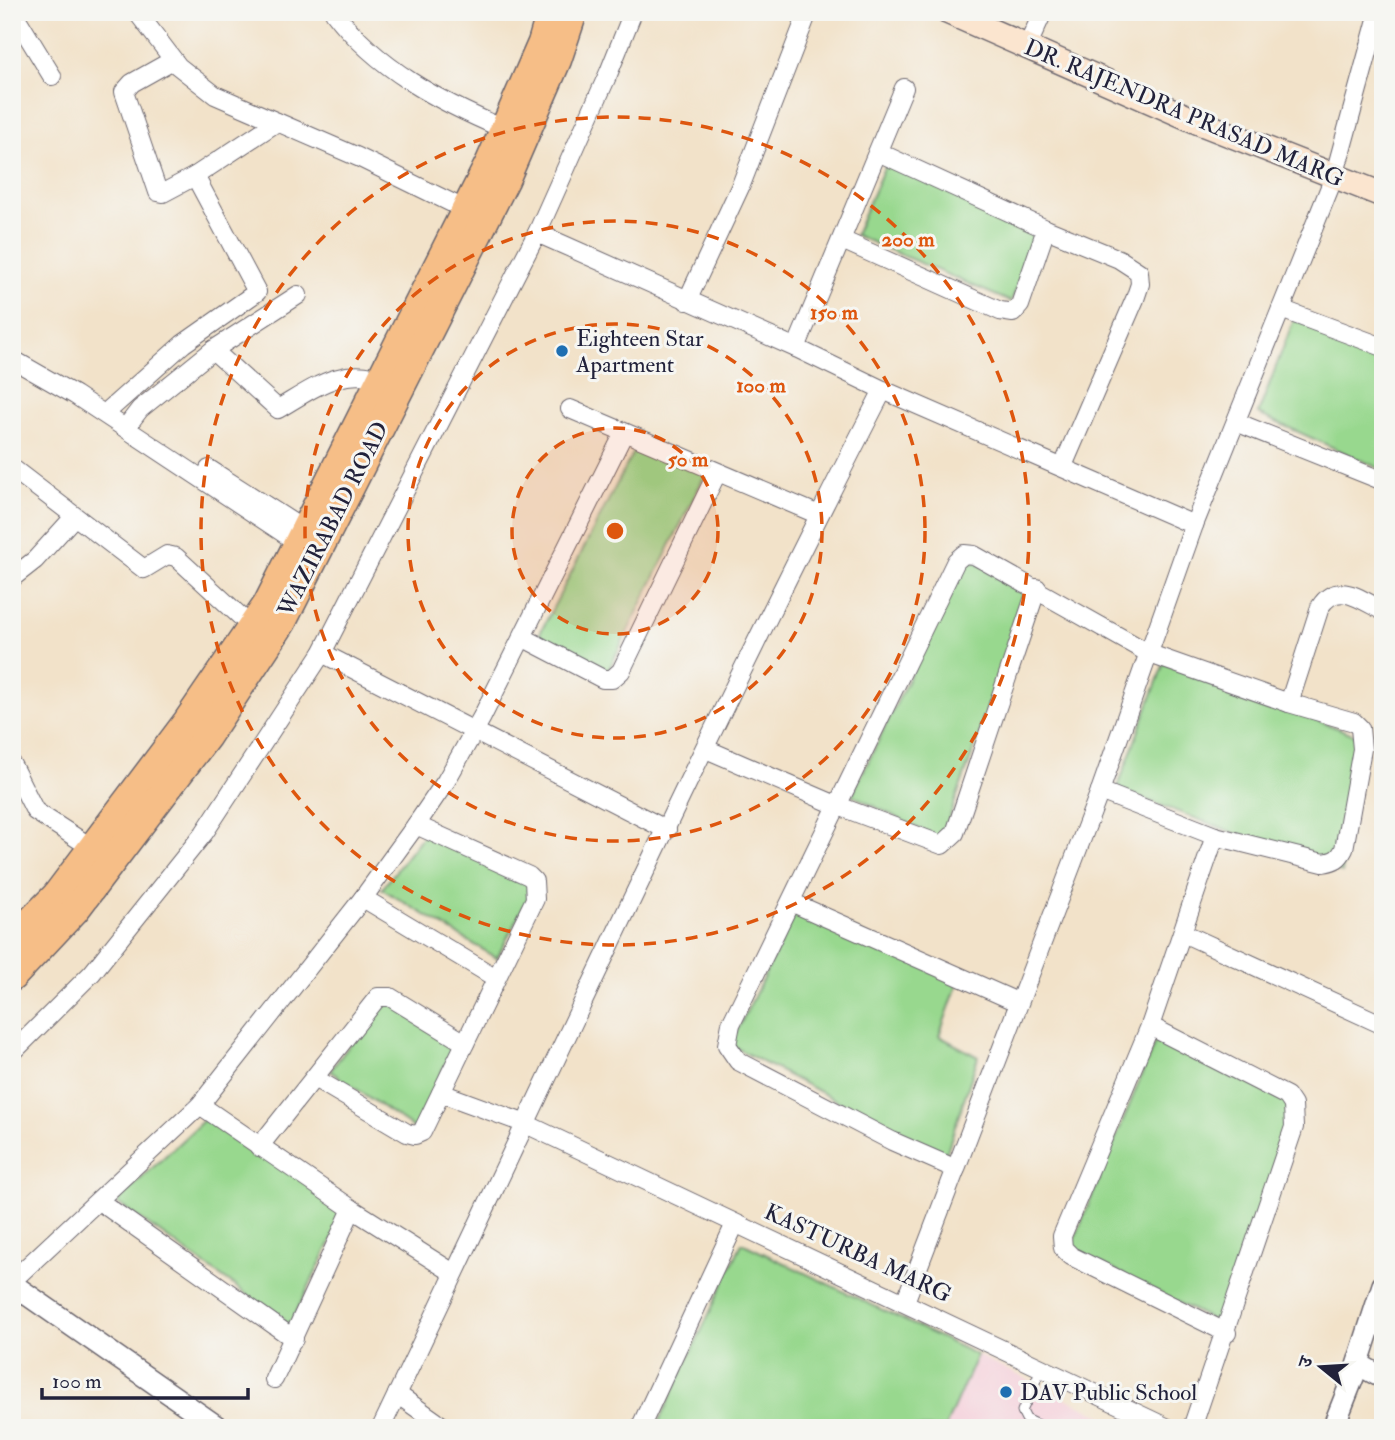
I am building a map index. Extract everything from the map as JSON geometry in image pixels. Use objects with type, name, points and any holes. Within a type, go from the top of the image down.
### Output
[{"type":"highway","name":"WAZIRABAD ROAD","points":[[12,977],[74,911],[229,701],[282,622],[504,129],[541,43],[551,12]]},
{"type":"highway","name":"WAZIRABAD ROAD","points":[[12,940],[56,896],[187,722],[267,605],[300,536],[391,383],[505,180],[557,60],[573,12]]},
{"type":"main road","name":"DR. RAJENDRA PRASAD MARG","points":[[948,12],[1030,41],[1203,111],[1383,195]]},
{"type":"main road","name":"DR. RAJENDRA PRASAD MARG","points":[[980,12],[1030,41]]},
{"type":"main road","name":"DR. RAJENDRA PRASAD MARG","points":[[1336,171],[1383,182]]},
{"type":"street","points":[[13,12],[52,76]]},
{"type":"street","points":[[137,12],[173,60],[215,95],[466,209]]},
{"type":"street","points":[[334,12],[362,45],[411,82],[440,100],[504,129]]},
{"type":"street","points":[[12,1053],[92,974],[204,833],[322,653],[537,233],[633,12]]},
{"type":"street","points":[[687,301],[741,185],[808,12]]},
{"type":"street","points":[[1030,41],[1043,12]]},
{"type":"street","points":[[905,1302],[1100,791],[1194,525],[1336,171],[1379,12]]},
{"type":"street","points":[[173,60],[132,83],[124,92],[158,192],[163,193],[195,176],[276,122]]},
{"type":"street","points":[[796,348],[904,88]]},
{"type":"street","points":[[878,152],[1132,265],[1139,272],[1140,285],[1063,466]]},
{"type":"street","points":[[110,409],[183,344],[257,292],[195,176]]},
{"type":"street","points":[[842,240],[1000,311],[1013,313],[1020,305],[1046,229]]},
{"type":"street","points":[[537,233],[796,348],[883,390],[1194,525]]},
{"type":"street","points":[[130,422],[140,410],[213,350],[298,295]]},
{"type":"street","points":[[1281,309],[1383,347]]},
{"type":"street","points":[[213,350],[278,409],[332,378],[344,375],[391,383]]},
{"type":"street","points":[[12,359],[75,395],[300,536]]},
{"type":"street","points":[[381,1428],[453,1272],[705,749],[883,390]]},
{"type":"street","points":[[75,395],[110,409],[300,536]]},
{"type":"street","points":[[570,409],[819,515]]},
{"type":"street","points":[[1236,422],[1383,481]]},
{"type":"street","points":[[217,1424],[12,1282],[200,1105],[363,898],[416,825],[474,733],[524,638],[624,433]]},
{"type":"street","points":[[12,468],[144,569],[167,555],[176,557],[252,627]]},
{"type":"street","points":[[524,638],[603,679],[612,678],[621,671],[717,473]]},
{"type":"street","points":[[12,578],[35,560],[74,517]]},
{"type":"street","points":[[956,1169],[880,1135],[733,1056],[727,1045],[731,1024],[836,805],[957,561],[964,554],[974,555],[1037,588],[1150,654],[1289,703],[1354,722],[1360,727],[1362,749],[1344,849],[1339,858],[1324,863],[1215,836],[1100,791]]},
{"type":"street","points":[[705,749],[836,805],[942,845],[954,834],[1037,588]]},
{"type":"street","points":[[1289,703],[1320,607],[1326,598],[1333,592],[1343,592],[1383,611]]},
{"type":"street","points":[[322,653],[667,830]]},
{"type":"street","points":[[12,765],[35,811],[92,848]]},
{"type":"street","points":[[316,1079],[415,1135],[422,1132],[535,899],[534,881],[416,825]]},
{"type":"street","points":[[1215,836],[1150,1026],[1064,1224],[1063,1248],[1071,1256],[1227,1333]]},
{"type":"street","points":[[363,898],[496,978]]},
{"type":"street","points":[[791,902],[1017,1003]]},
{"type":"street","points":[[1183,933],[1383,1025]]},
{"type":"street","points":[[259,1147],[316,1079],[372,1005],[385,996],[465,1043]]},
{"type":"street","points":[[1150,1026],[1287,1096],[1293,1105],[1294,1127],[1227,1333],[1192,1428]]},
{"type":"street","name":"KASTURBA MARG","points":[[442,1093],[526,1125],[1168,1428]]},
{"type":"street","points":[[200,1105],[352,1209],[453,1272]]},
{"type":"street","points":[[99,1201],[294,1339]]},
{"type":"street","points":[[274,1379],[352,1209]]},
{"type":"street","points":[[640,1428],[735,1224]]},
{"type":"street","points":[[1333,1428],[1358,1364],[1383,1285]]},
{"type":"street","points":[[1358,1364],[1383,1378]]},
{"type":"street","points":[[397,1394],[446,1428]]},
{"type":"lane","points":[[1042,1367],[1021,1411],[1026,1419],[1045,1428]]},
{"type":"shaded area","name":"DAV Public School","points":[[977,1355],[1127,1428],[945,1428]]},
{"type":"green space","points":[[886,163],[1040,228],[1011,302],[855,235]]},
{"type":"green space","points":[[1294,319],[1383,353],[1383,470],[1258,414]]},
{"type":"green space","points":[[639,441],[706,473],[607,673],[537,639]]},
{"type":"green space","points":[[967,558],[1033,587],[941,840],[852,795]]},
{"type":"green space","points":[[1164,663],[1361,737],[1342,873],[1117,789]]},
{"type":"green space","points":[[428,829],[535,884],[497,958],[382,889]]},
{"type":"green space","points":[[800,904],[959,980],[939,1036],[978,1057],[945,1157],[730,1045]]},
{"type":"green space","points":[[389,993],[456,1041],[415,1129],[330,1071]]},
{"type":"green space","points":[[1160,1030],[1298,1106],[1222,1325],[1071,1248]]},
{"type":"green space","points":[[207,1117],[347,1209],[290,1325],[116,1202]]},
{"type":"green space","points":[[742,1243],[977,1355],[945,1428],[656,1428]]},
{"type":"place","name":"Eighteen Star Apartment","points":[[562,351]]},
{"type":"place","name":"DAV Public School","points":[[1006,1392]]}]
